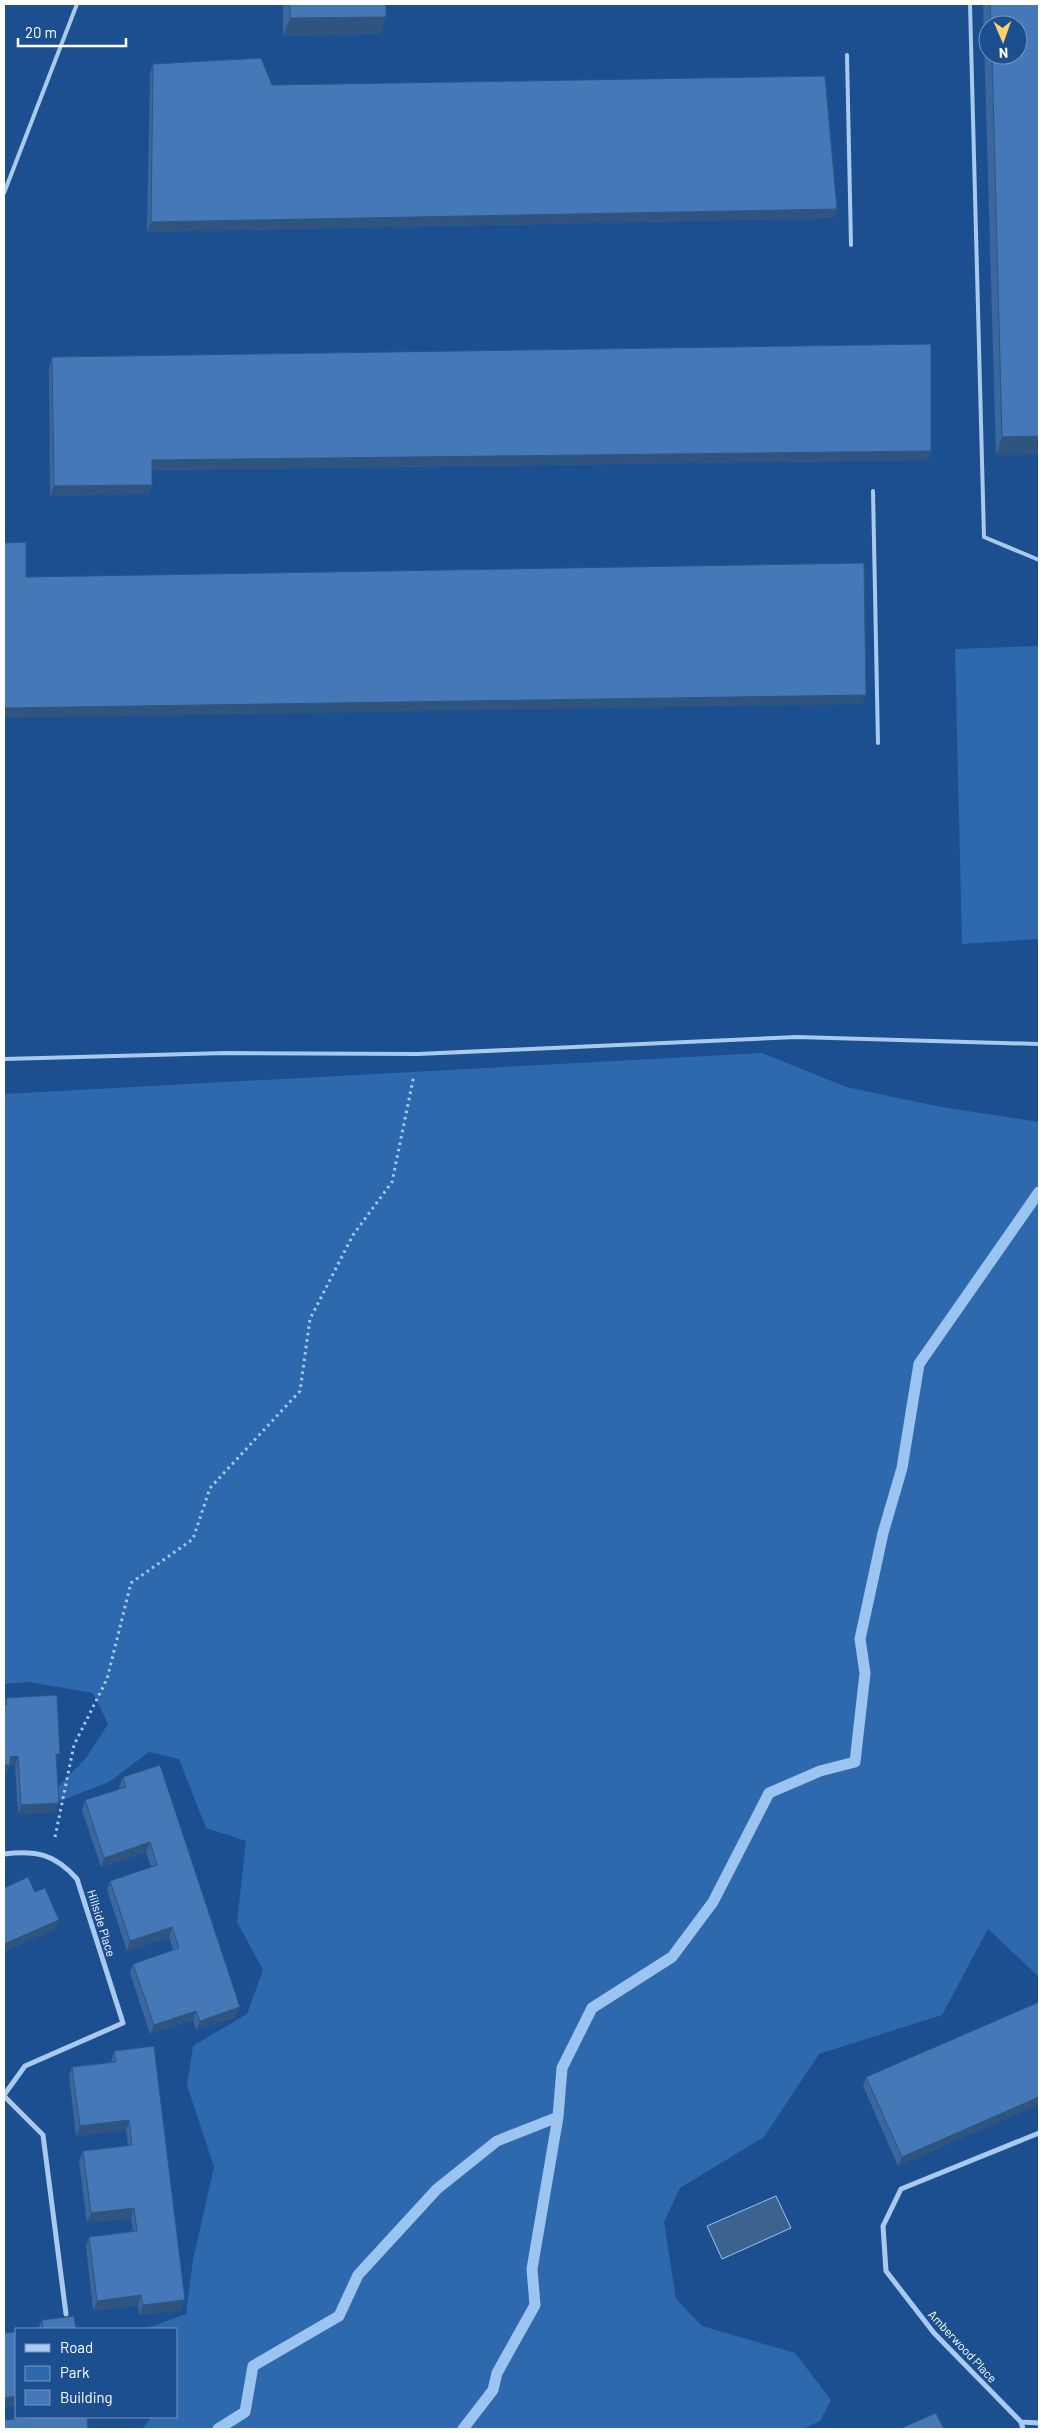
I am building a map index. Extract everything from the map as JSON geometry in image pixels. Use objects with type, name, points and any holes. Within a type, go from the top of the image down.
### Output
[{"type":"street","name":"Hillside Place","points":[[4,1854],[36,1853],[52,1858],[69,1870],[82,1890],[123,2023],[25,2066],[4,2096]]},
{"type":"street","points":[[4,2096],[43,2135],[66,2314]]},
{"type":"street","name":"Amberwood Place","points":[[1023,2429],[1021,2422],[934,2333],[886,2271],[883,2226],[901,2189],[1039,2134]]},
{"type":"street","points":[[1021,2422],[1039,2423]]},
{"type":"lane","points":[[4,193],[77,4]]},
{"type":"lane","points":[[970,4],[984,537],[1039,560]]},
{"type":"lane","points":[[847,55],[851,246]]},
{"type":"lane","points":[[873,491],[878,743]]},
{"type":"lane","points":[[4,1059],[226,1053],[418,1054],[797,1037],[1039,1044]]},
{"type":"path","points":[[52,1858],[74,1745],[107,1679],[131,1583],[193,1539],[210,1488],[300,1391],[310,1319],[353,1235],[392,1182],[418,1054]]},
{"type":"green space","points":[[1039,646],[1039,939],[962,944],[955,649]]},
{"type":"green space","points":[[762,1053],[846,1087],[936,1106],[1039,1122],[1039,1977],[988,1929],[942,2015],[819,2054],[764,2137],[680,2188],[664,2222],[676,2299],[702,2326],[795,2353],[831,2400],[820,2421],[803,2429],[142,2429],[151,2418],[178,2418],[178,2328],[148,2328],[186,2314],[193,2260],[214,2167],[187,2085],[193,2046],[247,2014],[263,1970],[237,1922],[246,1841],[206,1828],[179,1759],[149,1752],[109,1782],[60,1801],[57,1788],[86,1758],[108,1724],[93,1693],[29,1682],[4,1684],[4,1094]]},
{"type":"shaded area","points":[[776,2196],[791,2228],[722,2259],[707,2226]]},
{"type":"building","points":[[290,4],[386,4],[386,17],[290,18]]},
{"type":"building","points":[[990,4],[1039,4],[1039,436],[1002,437],[992,65],[1028,65],[1028,15],[991,15]]},
{"type":"building","points":[[261,58],[272,85],[825,76],[837,209],[151,222],[153,64]]},
{"type":"building","points":[[931,344],[931,451],[152,460],[152,485],[54,486],[52,357]]},
{"type":"building","points":[[26,542],[26,577],[864,563],[866,695],[4,708],[4,543]]},
{"type":"building","points":[[57,1695],[60,1754],[56,1754],[59,1803],[21,1805],[18,1756],[10,1757],[10,1765],[4,1765],[4,1705],[7,1705],[6,1698]]},
{"type":"building","points":[[160,1765],[240,2007],[200,2021],[196,2011],[154,2025],[133,1964],[179,1948],[172,1927],[130,1941],[110,1881],[157,1865],[150,1842],[104,1858],[85,1800],[126,1787],[123,1777]]},
{"type":"building","points":[[28,1877],[35,1892],[45,1888],[59,1920],[4,1944],[4,1888]]},
{"type":"building","points":[[1039,2002],[1039,2097],[902,2157],[866,2077]]},
{"type":"building","points":[[154,2046],[185,2300],[143,2305],[141,2295],[97,2301],[89,2237],[137,2231],[134,2208],[91,2213],[83,2151],[132,2145],[129,2120],[80,2126],[72,2067],[116,2062],[114,2051]]},
{"type":"building","points":[[74,2316],[76,2328],[43,2328],[42,2320]]},
{"type":"building","points":[[15,2332],[15,2396],[4,2398],[4,2333]]},
{"type":"building","points":[[936,2413],[944,2429],[899,2429]]},
{"type":"building","points":[[24,2418],[87,2418],[88,2429],[4,2429],[4,2420]]},
{"type":"waterway","points":[[463,2429],[493,2390],[497,2373],[535,2305],[532,2269],[558,2117],[562,2068],[592,2008],[672,1957],[713,1902],[769,1793],[820,1771],[855,1762],[865,1673],[860,1639],[883,1533],[902,1468],[919,1364],[1039,1192]]},
{"type":"waterway","points":[[218,2429],[245,2412],[253,2366],[339,2316],[358,2275],[437,2189],[497,2141],[558,2117]]}]
